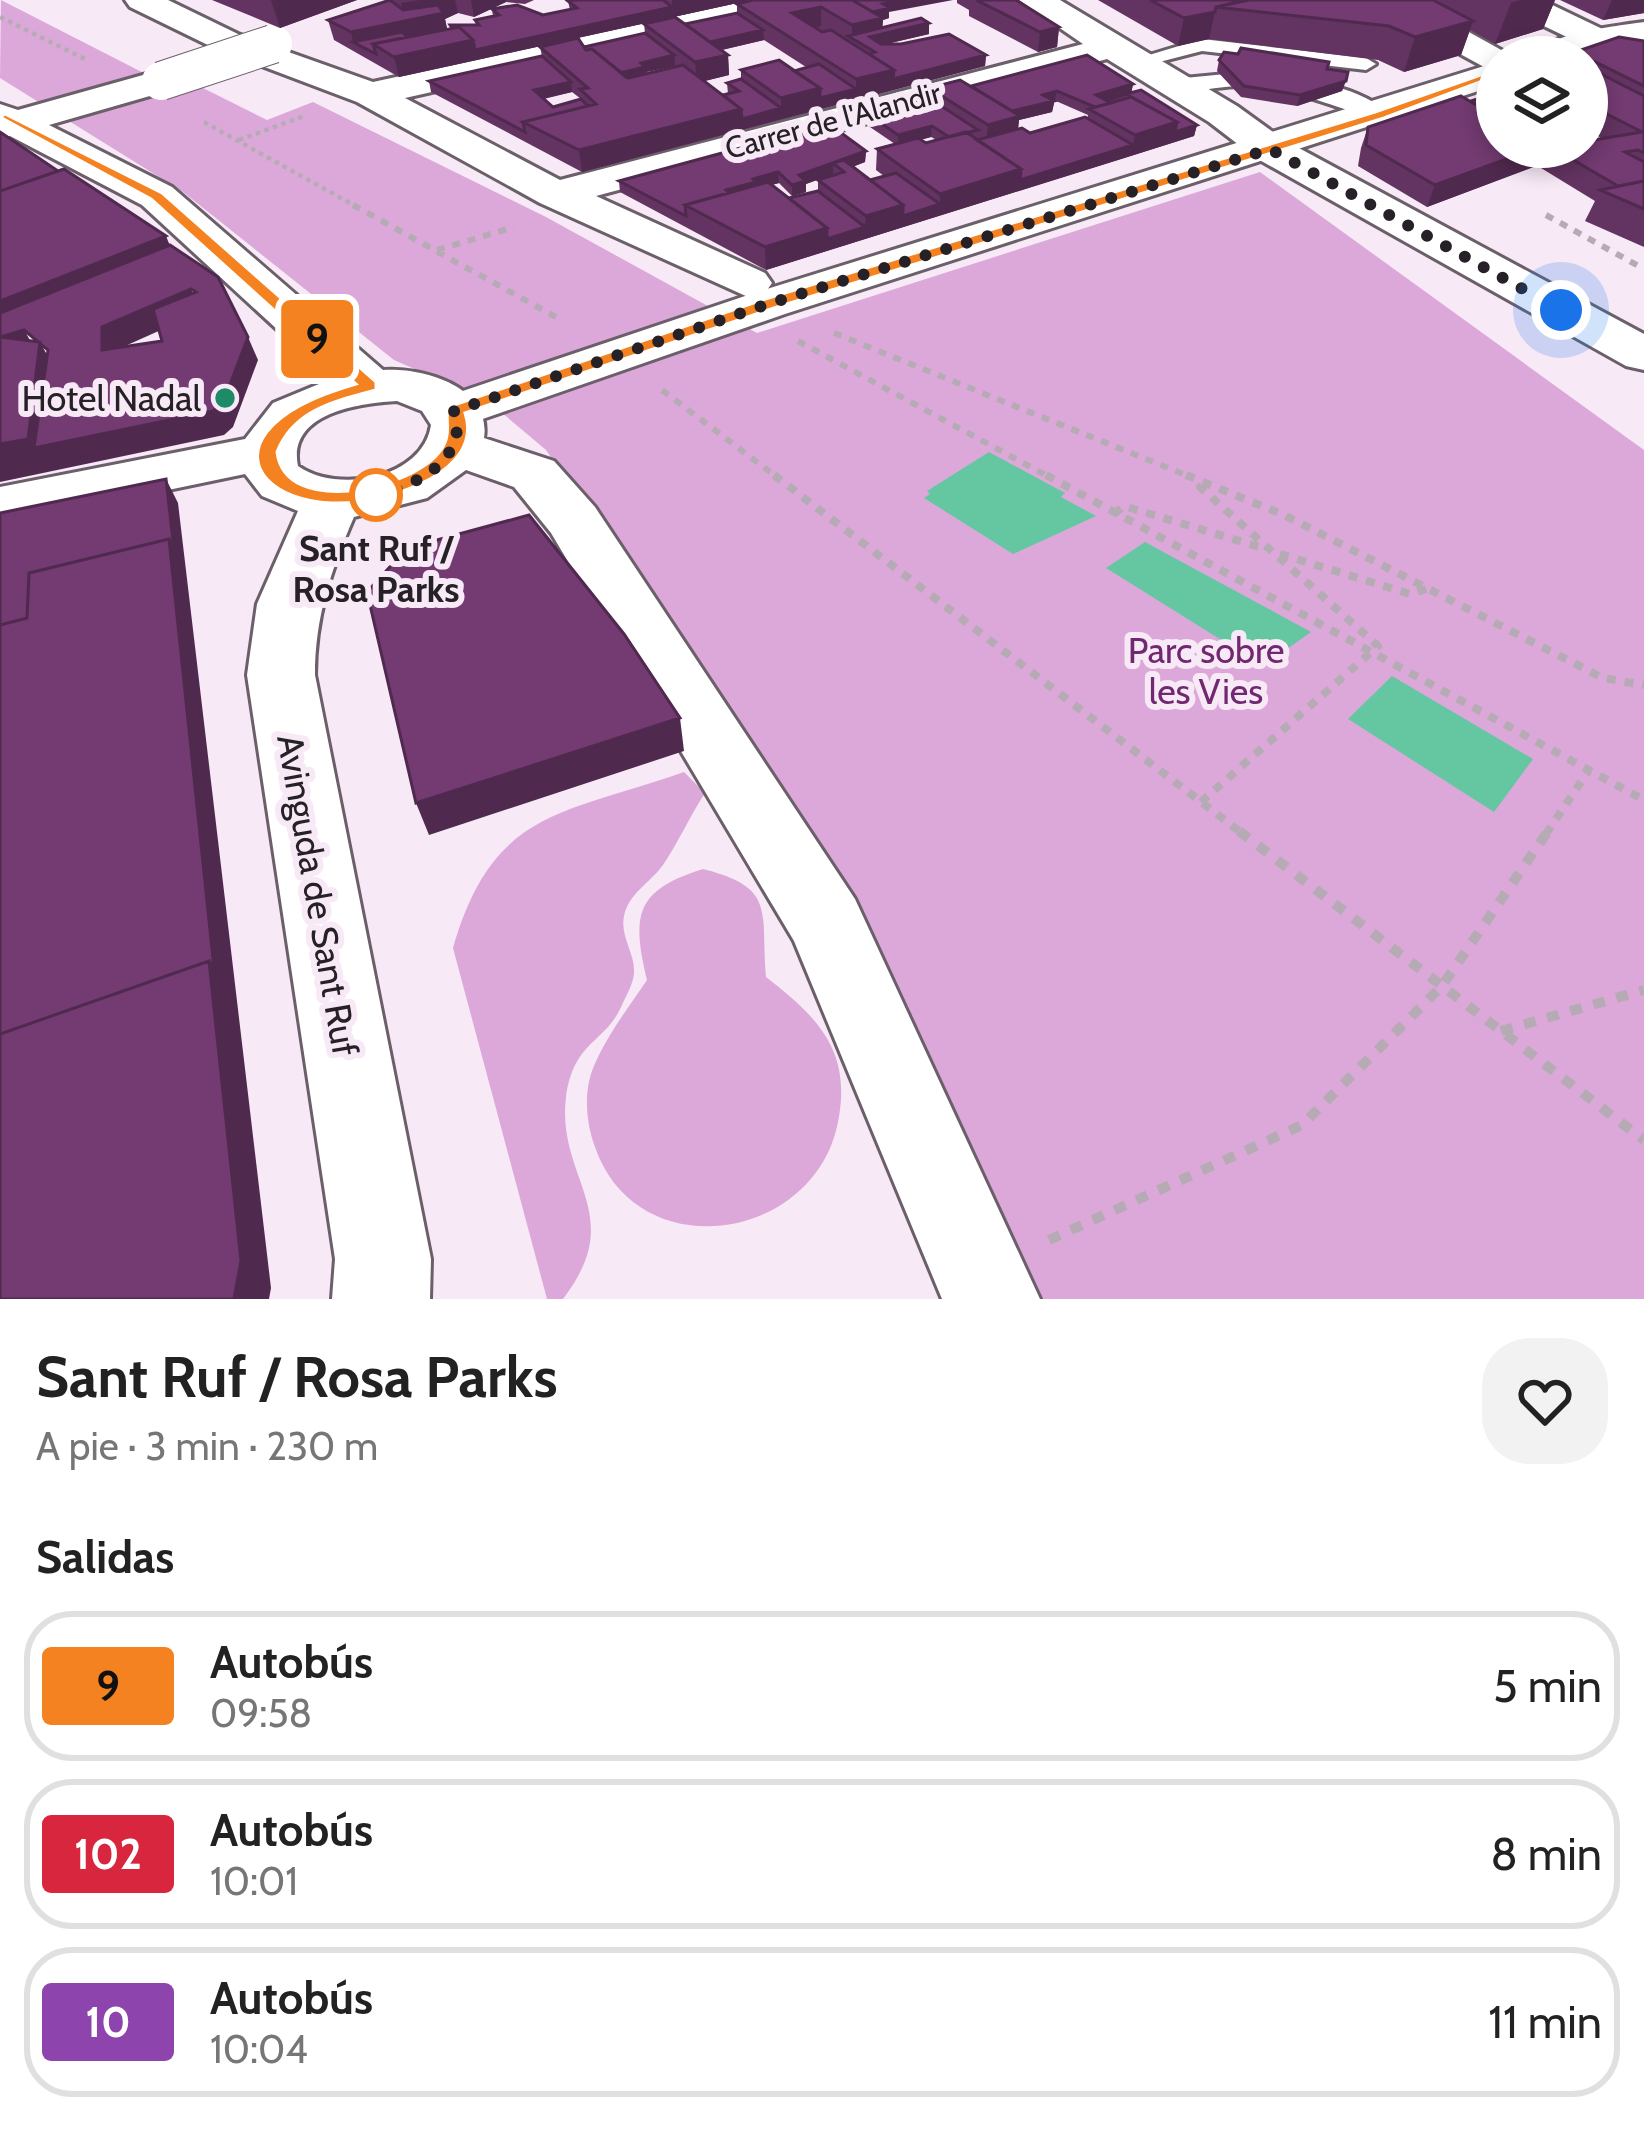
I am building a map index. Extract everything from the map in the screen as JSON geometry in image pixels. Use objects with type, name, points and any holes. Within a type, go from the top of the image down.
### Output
[{"type":"street","points":[[142,0],[226,41],[370,94],[541,209],[748,283]]},
{"type":"street","points":[[370,94],[797,0]]},
{"type":"street","points":[[1036,0],[1270,149],[1644,355]]},
{"type":"street","points":[[1385,0],[1476,48]]},
{"type":"street","points":[[1516,0],[1590,36]]},
{"type":"street","points":[[6,122],[161,81],[311,32]]},
{"type":"street","points":[[1608,38],[1644,32]]},
{"type":"street","points":[[1608,45],[1644,63]]},
{"type":"street","name":"Carrer de l'Alandir","points":[[541,209],[1124,55]]},
{"type":"street","points":[[991,1299],[826,924],[574,521],[534,474],[454,429],[422,389],[370,386],[340,392],[302,409],[274,434],[267,452],[269,467],[279,482],[296,492],[333,499],[386,493],[440,465],[454,429],[768,304],[1476,81]]},
{"type":"street","points":[[6,122],[157,196],[370,386]]},
{"type":"street","points":[[0,506],[267,452]]},
{"type":"street","name":"Avinguda de Sant Ruf","points":[[333,499],[294,582],[280,627],[280,675],[383,1259],[381,1299]]},
{"type":"lane","points":[[1124,55],[1202,45],[1366,64]]},
{"type":"lane","points":[[1174,85],[1221,77],[1345,96],[1379,115]]},
{"type":"path","points":[[0,17],[94,63]]},
{"type":"path","points":[[238,140],[312,113]]},
{"type":"path","points":[[197,118],[575,328]]},
{"type":"path","points":[[435,250],[515,227],[541,209]]},
{"type":"path","points":[[1546,214],[1644,269]]},
{"type":"path","points":[[495,215],[515,227]]},
{"type":"path","points":[[781,332],[1644,800]]},
{"type":"path","points":[[832,332],[1284,515],[1603,678],[1644,685]]},
{"type":"path","points":[[660,388],[1644,1140]]},
{"type":"path","points":[[1201,802],[1378,646],[1200,487],[1206,482]]},
{"type":"path","points":[[1114,514],[1124,506],[1410,594],[1428,589]]},
{"type":"path","points":[[1161,1189],[1302,1125],[1442,986],[1589,770]]},
{"type":"path","points":[[1501,1031],[1644,990]]},
{"type":"green space","name":"Parc sobre les Vies","points":[[1,0],[173,88],[191,82],[267,120],[313,102],[546,217],[757,333],[1260,172],[1644,450],[1644,1299],[1038,1299],[734,731],[546,450],[488,401],[394,360],[183,192],[0,78]]},
{"type":"green space","points":[[684,772],[705,793],[663,865],[627,908],[623,923],[633,963],[632,984],[615,1018],[583,1053],[570,1078],[566,1126],[586,1197],[590,1243],[582,1269],[563,1299],[547,1299],[453,948],[469,902],[489,868],[512,843],[568,810]]},
{"type":"green space","points":[[703,869],[727,876],[754,894],[763,919],[766,977],[816,1022],[840,1076],[838,1122],[823,1163],[796,1194],[762,1215],[724,1225],[684,1224],[647,1211],[617,1186],[595,1147],[587,1107],[588,1086],[599,1055],[647,980],[640,938],[644,908],[664,886]]},
{"type":"shaded area","points":[[989,452],[1065,493],[1061,497],[1096,516],[1013,554],[924,498],[930,494],[927,491]]},
{"type":"shaded area","points":[[1145,542],[1311,632],[1263,666],[1106,568]]},
{"type":"shaded area","points":[[1392,676],[1533,759],[1494,812],[1348,719]]},
{"type":"building","points":[[390,0],[403,10],[438,5],[444,13],[351,32],[328,20]]},
{"type":"building","points":[[663,0],[672,7],[475,50],[473,40],[450,25],[479,25],[475,20],[499,15],[492,9],[517,5],[543,15],[577,8],[568,1]]},
{"type":"building","points":[[852,0],[883,18],[852,25],[821,7],[792,13],[822,32],[831,30],[894,70],[856,79],[737,4]]},
{"type":"building","points":[[852,0],[902,0],[873,12]]},
{"type":"building","points":[[976,0],[1016,0],[1059,27],[1040,32]]},
{"type":"building","points":[[1150,0],[1247,0],[1184,18]]},
{"type":"building","points":[[1249,0],[1433,0],[1473,21],[1415,37],[1389,26],[1216,7]]},
{"type":"building","points":[[737,13],[763,30],[710,42],[685,24]]},
{"type":"building","points":[[675,17],[728,55],[695,62],[644,24]]},
{"type":"building","points":[[921,18],[929,23],[870,37],[881,44],[901,44],[949,34],[986,55],[893,79],[894,70],[848,36]]},
{"type":"building","points":[[459,27],[473,40],[394,57],[373,44]]},
{"type":"building","points":[[402,32],[407,37],[373,44],[376,54],[353,42]]},
{"type":"building","points":[[645,33],[674,55],[641,63],[645,67],[624,72],[626,77],[584,47]]},
{"type":"building","points":[[1619,37],[1644,41],[1644,86],[1608,68],[1608,41]]},
{"type":"building","points":[[578,38],[586,50],[592,49],[628,78],[683,65],[741,109],[579,150],[523,122],[596,104],[580,89],[588,88],[540,47]]},
{"type":"building","points":[[1241,48],[1329,62],[1327,69],[1348,72],[1346,81],[1300,95],[1244,86],[1219,60],[1224,52],[1238,54]]},
{"type":"building","points":[[1087,55],[1133,84],[1096,95],[1111,103],[1095,107],[1057,91],[1043,95],[1054,101],[1012,111],[971,86]]},
{"type":"building","points":[[542,56],[571,82],[534,90],[553,107],[581,99],[588,106],[523,122],[525,132],[429,81]]},
{"type":"building","points":[[779,60],[820,88],[781,98],[741,70]]},
{"type":"building","points":[[819,64],[856,89],[820,98],[820,88],[794,71]]},
{"type":"building","points":[[1608,78],[1644,96],[1644,153],[1625,152],[1644,162],[1644,181],[1618,186],[1587,168],[1608,168],[1608,138],[1642,132],[1608,115]]},
{"type":"building","points":[[741,79],[781,108],[742,119],[741,109],[723,95],[739,91],[727,83]]},
{"type":"building","points":[[960,80],[1020,116],[988,125],[929,88]]},
{"type":"building","points":[[1141,90],[1197,125],[1175,132],[1177,122],[1126,94]]},
{"type":"building","points":[[1461,96],[1476,105],[1476,168],[1482,168],[1435,185],[1366,145],[1368,127]]},
{"type":"building","points":[[1131,97],[1177,122],[1135,135],[1089,109]]},
{"type":"building","points":[[929,98],[978,130],[949,137],[932,126],[898,135],[868,114]]},
{"type":"building","points":[[1085,117],[1133,145],[1020,180],[1021,169],[977,140],[1022,128],[1030,133]]},
{"type":"building","points":[[829,124],[866,151],[799,175],[806,181],[792,185],[778,172],[753,179],[756,182],[726,190],[729,193],[685,205],[686,216],[619,181]]},
{"type":"building","points":[[0,132],[58,171],[0,191]]},
{"type":"building","points":[[966,132],[1021,169],[940,194],[877,149],[918,138],[926,143]]},
{"type":"building","points":[[844,160],[903,205],[866,216],[818,180],[844,172],[833,163]]},
{"type":"building","points":[[64,169],[166,236],[0,301],[0,191]]},
{"type":"building","points":[[896,173],[940,204],[903,216],[903,205],[870,180]]},
{"type":"building","points":[[1644,181],[1644,209],[1600,190]]},
{"type":"building","points":[[768,182],[827,228],[765,247],[685,205]]},
{"type":"building","points":[[818,191],[865,227],[827,239],[827,228],[789,198]]},
{"type":"building","points":[[170,245],[218,277],[248,337],[223,403],[213,411],[34,448],[48,350],[24,330],[0,337],[0,313]],"holes":[[[191,289],[196,292],[153,309],[162,341],[102,350],[102,327]]]},
{"type":"building","points":[[0,337],[40,342],[28,439],[0,444]]},
{"type":"building","points":[[166,479],[174,549],[169,539],[29,573],[27,618],[0,625],[0,513]]},
{"type":"building","points":[[529,515],[624,634],[680,718],[416,803],[367,592],[407,548]]},
{"type":"building","points":[[169,539],[214,968],[209,961],[0,1034],[0,625],[27,618],[29,573]]},
{"type":"building","points":[[209,961],[241,1261],[234,1299],[0,1299],[0,1034]]},
{"type":"bus line","name":"9","points":[[0,117],[157,196],[370,386],[340,392],[290,416],[274,434],[267,452],[269,467],[279,482],[296,492],[352,499],[386,493],[440,465],[454,447],[460,428],[454,411],[768,304],[1379,115],[1476,80]]},
{"type":"place","name":"Hotel Nadal","points":[[225,398]]},
{"type":"place","name":"Sant Ruf / Rosa Parks","points":[[376,495]]},
{"type":"route","points":[[376,495],[416,481],[440,465],[454,447],[460,428],[454,411],[768,304],[1270,149],[1561,310]]}]
